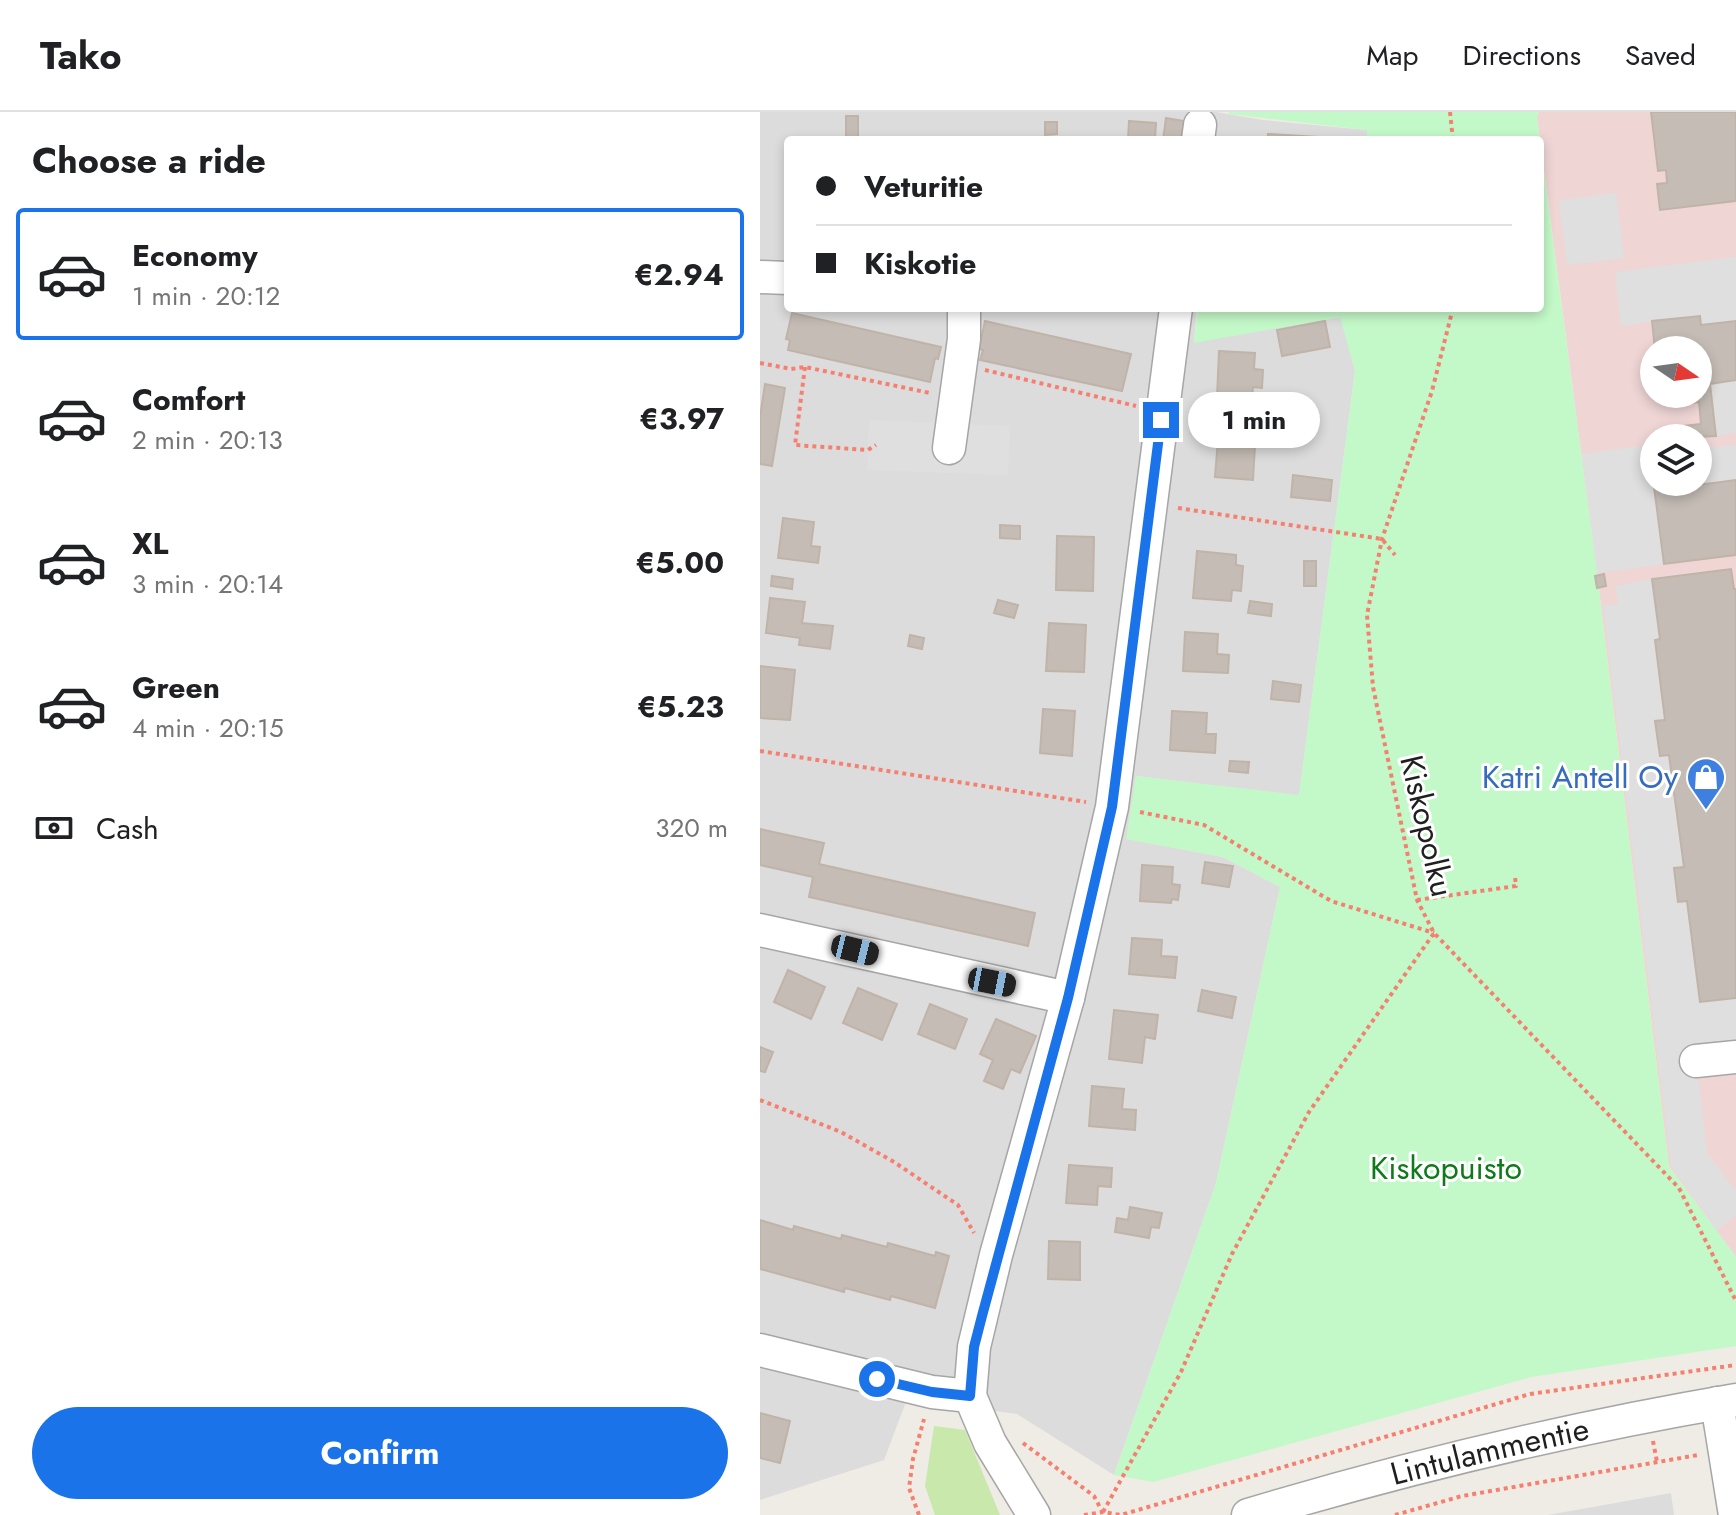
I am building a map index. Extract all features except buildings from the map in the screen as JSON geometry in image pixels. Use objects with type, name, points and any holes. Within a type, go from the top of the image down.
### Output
[{"type":"street","points":[[760,278],[784,278]]},
{"type":"street","points":[[949,448],[964,312]]},
{"type":"street","points":[[1034,1515],[1001,1439],[970,1396],[974,1347],[1068,998],[1112,807],[1175,312]]},
{"type":"street","points":[[760,930],[1068,998]]},
{"type":"street","points":[[1696,1061],[1736,1057]]},
{"type":"street","points":[[760,1350],[932,1392],[970,1396]]},
{"type":"street","points":[[1727,1402],[1735,1515]]},
{"type":"street","name":"Lintulammentie","points":[[1248,1515],[1437,1462],[1636,1418],[1727,1402]]},
{"type":"street","points":[[1001,1439],[1006,1515]]},
{"type":"path","points":[[1450,112],[1453,136]]},
{"type":"path","name":"Kiskopolku","points":[[1451,312],[1432,391],[1382,539],[1367,615],[1373,687],[1417,900],[1434,933],[1679,1188],[1736,1301]]},
{"type":"path","points":[[760,363],[791,369],[805,367],[956,398]]},
{"type":"path","points":[[960,364],[1150,409]]},
{"type":"path","points":[[805,367],[795,445],[868,450],[876,445]]},
{"type":"path","points":[[1164,506],[1382,539],[1395,555]]},
{"type":"path","points":[[760,751],[1098,804]]},
{"type":"path","points":[[1103,1514],[1181,1372],[1232,1254],[1309,1112],[1434,933],[1331,901],[1204,825],[1138,812]]},
{"type":"path","points":[[1417,900],[1516,886],[1515,877]]},
{"type":"path","points":[[760,1100],[841,1132],[894,1162],[958,1205],[977,1238]]},
{"type":"path","points":[[1084,1515],[1121,1515],[1530,1394],[1736,1365]]},
{"type":"path","points":[[919,1515],[909,1488],[913,1459],[927,1409]]},
{"type":"path","points":[[1652,1435],[1657,1462]]},
{"type":"path","points":[[1001,1439],[1094,1496],[1103,1514]]},
{"type":"path","points":[[1395,1515],[1462,1496],[1708,1453]]},
{"type":"shaded area","points":[[760,112],[1216,112],[1367,130],[1367,136],[784,136],[784,312],[1197,312],[1194,342],[1341,317],[1355,371],[1299,796],[1136,776],[1127,839],[1223,857],[1280,887],[1216,1183],[1114,1475],[1017,1414],[907,1399],[884,1460],[760,1500]]},
{"type":"shaded area","points":[[1539,112],[1736,112],[1736,1257],[1669,1166],[1597,573],[1544,170],[1544,136],[1540,136]]},
{"type":"shaded area","points":[[1616,193],[1624,258],[1567,265],[1559,200]]},
{"type":"shaded area","points":[[1736,257],[1736,321],[1701,325],[1700,316],[1621,326],[1615,272]]},
{"type":"shaded area","points":[[1736,380],[1736,433],[1716,436],[1712,384]]},
{"type":"shaded area","points":[[869,420],[1010,426],[1008,475],[867,470]]},
{"type":"shaded area","points":[[1736,445],[1736,480],[1712,483],[1712,447]]},
{"type":"shaded area","points":[[1640,446],[1640,496],[1655,496],[1664,564],[1597,573],[1582,454]]},
{"type":"shaded area","points":[[1652,579],[1660,639],[1655,640],[1665,720],[1656,722],[1660,756],[1669,755],[1684,867],[1674,869],[1678,901],[1687,901],[1700,1002],[1736,998],[1736,1069],[1698,1076],[1707,1153],[1736,1191],[1736,1215],[1717,1230],[1671,1166],[1603,606],[1618,604],[1616,586]]},
{"type":"shaded area","points":[[1671,1493],[1674,1515],[1548,1515]]},
{"type":"green space","points":[[1539,112],[1539,136],[1367,136],[1367,130],[1229,114]]},
{"type":"green space","name":"Kiskopuisto","points":[[1544,172],[1597,573],[1669,1166],[1736,1257],[1736,1346],[1531,1377],[1153,1482],[1114,1475],[1216,1183],[1280,887],[1223,857],[1126,839],[1136,776],[1299,795],[1355,371],[1340,317],[1194,343],[1198,312],[1544,312]]},
{"type":"green space","points":[[934,1426],[965,1430],[1000,1515],[935,1515],[925,1486]]},
{"type":"place","name":"Katri Antell Oy","points":[[1706,811]]},
{"type":"route","points":[[877,1379],[932,1392],[970,1396],[974,1347],[996,1255],[1068,998],[1112,807],[1161,420]]}]
